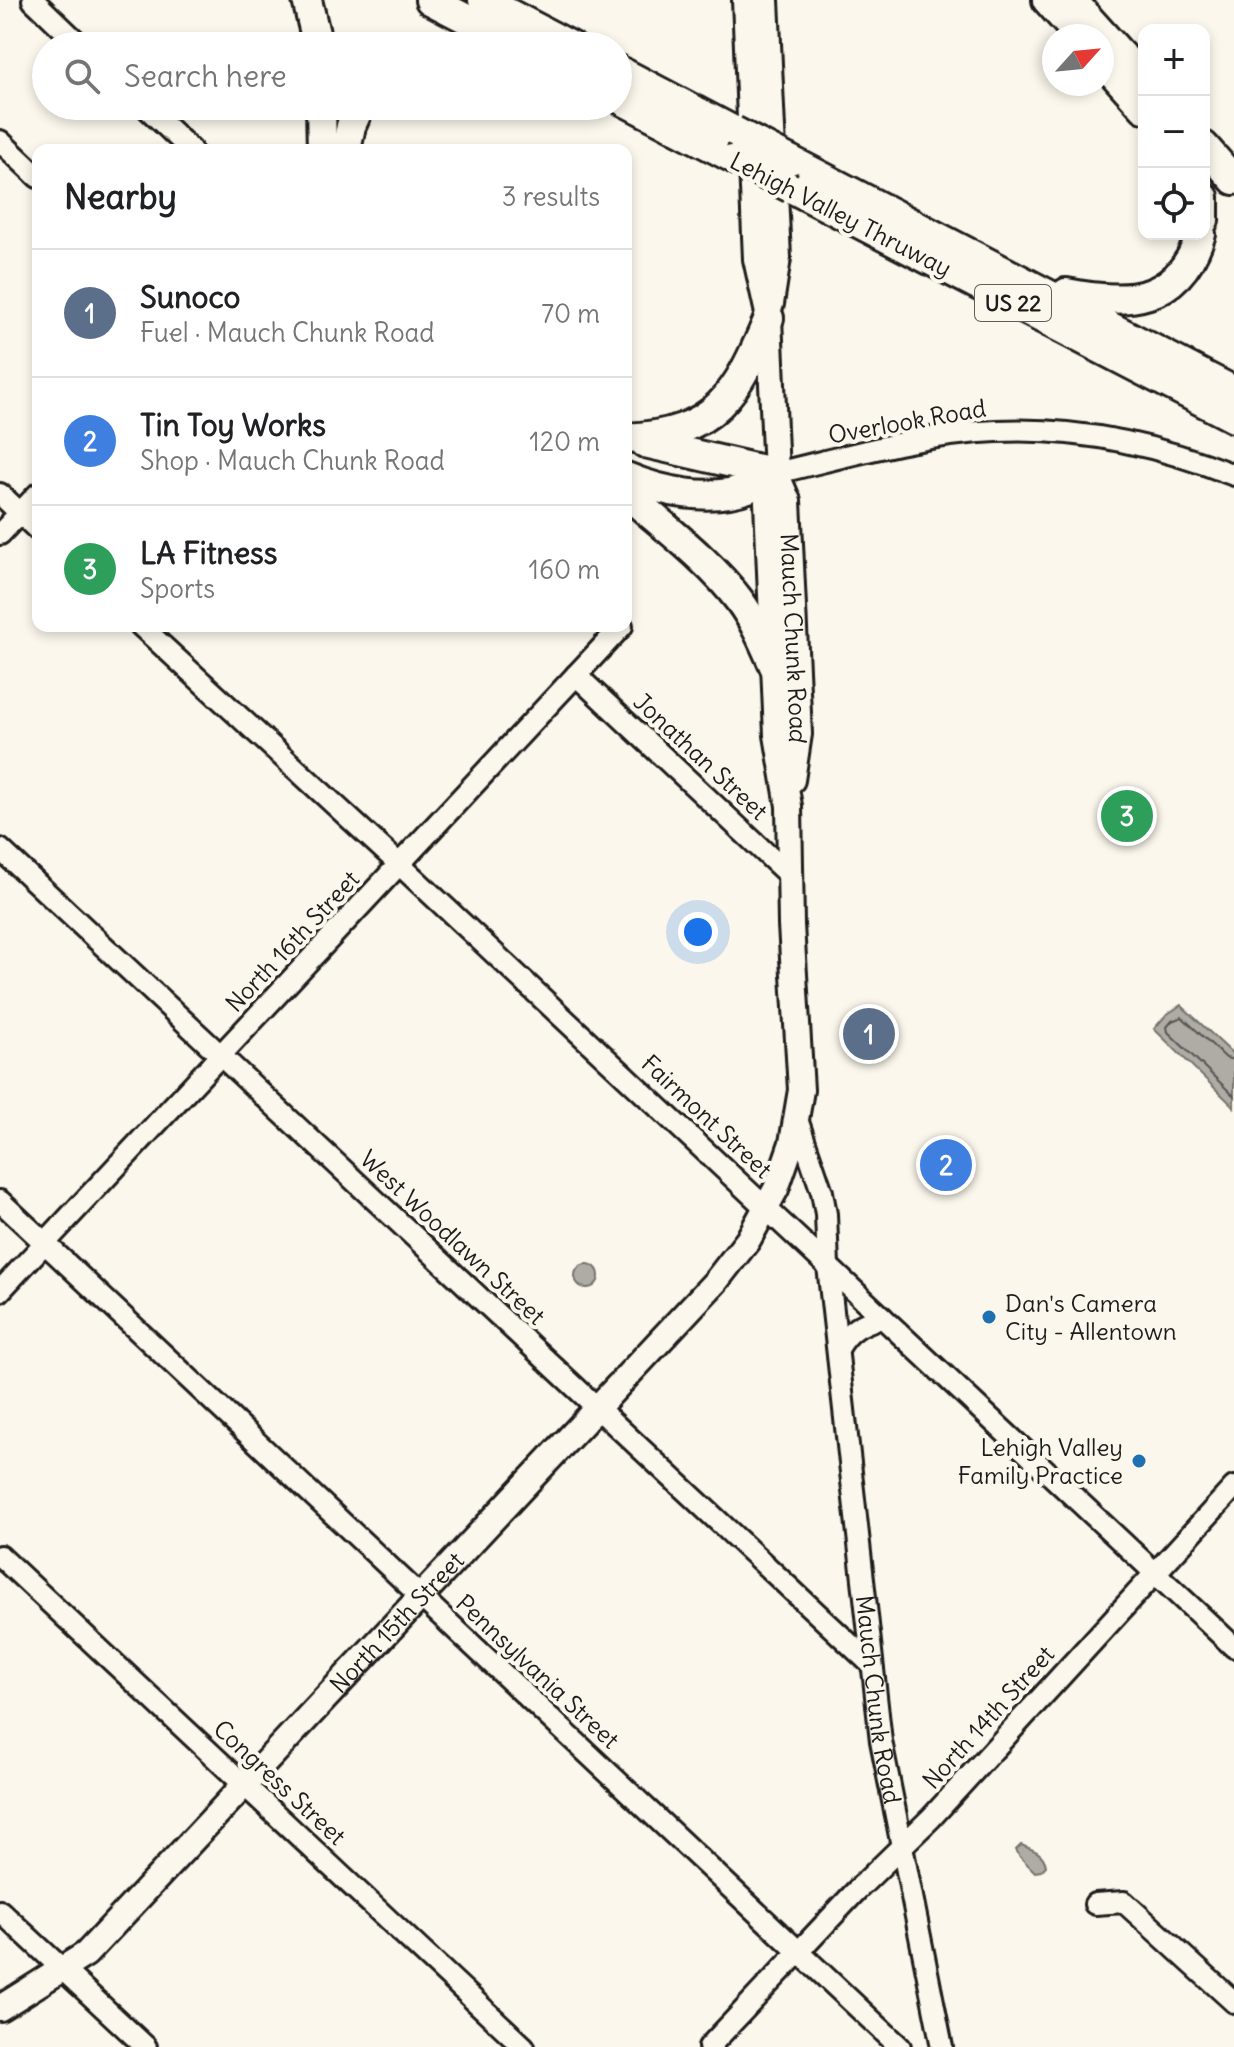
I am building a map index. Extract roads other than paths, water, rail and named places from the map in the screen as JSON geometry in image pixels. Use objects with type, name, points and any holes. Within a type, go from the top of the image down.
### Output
[{"type":"highway","points":[[307,0],[315,32]]},
{"type":"highway","points":[[430,0],[492,32]]},
{"type":"highway","points":[[483,0],[544,32]]},
{"type":"highway","points":[[1047,0],[1068,24]]},
{"type":"highway","points":[[1072,0],[1138,73]]},
{"type":"highway","points":[[1114,74],[1138,101]]},
{"type":"highway","name":"Lehigh Valley Thruway","points":[[632,79],[734,145]]},
{"type":"highway","name":"Lehigh Valley Thruway","points":[[632,104],[734,145],[790,174],[1234,418]]},
{"type":"highway","points":[[321,120],[322,144]]},
{"type":"highway","points":[[347,144],[354,120]]},
{"type":"highway","points":[[1210,153],[1234,180]]},
{"type":"highway","name":"Lehigh Valley Thruway","points":[[790,174],[1034,287],[1234,391]]},
{"type":"highway","points":[[1034,287],[1110,300],[1145,296],[1166,285],[1183,270],[1198,240]]},
{"type":"highway","points":[[632,438],[666,435],[682,429],[723,403],[743,377],[769,318]]},
{"type":"highway","points":[[632,439],[776,473]]},
{"type":"highway","points":[[632,479],[663,490],[715,493],[747,488],[776,473]]},
{"type":"highway","points":[[632,498],[738,599],[756,625],[774,666]]},
{"type":"main road","name":"Mauch Chunk Road","points":[[745,0],[756,259],[769,318],[776,473],[767,502],[777,735],[789,806]]},
{"type":"main road","name":"Mauch Chunk Road","points":[[766,0],[778,258],[769,318]]},
{"type":"main road","name":"Mauch Chunk Road","points":[[767,1208],[784,1168],[797,1119],[801,1070],[789,806],[799,734],[788,501],[776,473]]},
{"type":"main road","name":"North 15th Street","points":[[0,2008],[86,1954],[716,1281],[748,1240],[767,1208]]},
{"type":"street","points":[[33,0],[66,32]]},
{"type":"street","points":[[160,120],[185,144]]},
{"type":"street","points":[[0,141],[32,171]]},
{"type":"street","name":"Overlook Road","points":[[776,473],[922,440],[1032,430],[1067,432],[1127,442],[1174,453],[1234,475]]},
{"type":"street","points":[[0,494],[32,524]]},
{"type":"street","points":[[0,534],[32,500]]},
{"type":"street","name":"Fairmont Street","points":[[148,632],[1234,1647]]},
{"type":"street","name":"North 16th Street","points":[[0,1291],[616,632]]},
{"type":"street","name":"Jonathan Street","points":[[576,675],[790,876]]},
{"type":"street","name":"West Woodlawn Street","points":[[0,849],[871,1664]]},
{"type":"street","name":"Mauch Chunk Road","points":[[797,1119],[822,1192],[826,1214],[828,1266],[881,1741],[942,2047]]},
{"type":"street","name":"Pennsylvania Street","points":[[0,1201],[900,2047]]},
{"type":"street","points":[[838,1349],[846,1334],[855,1327],[882,1317]]},
{"type":"street","name":"North 14th Street","points":[[709,2047],[900,1846],[931,1818],[1234,1487]]},
{"type":"street","name":"Congress Street","points":[[0,1556],[524,2047]]},
{"type":"street","points":[[1095,1904],[1124,1902],[1234,2002]]},
{"type":"street","points":[[0,1911],[146,2047]]},
{"type":"water","points":[[1181,1005],[1234,1055],[1234,1107],[1154,1029],[1166,1015]]},
{"type":"water","points":[[587,1264],[596,1267],[599,1276],[596,1285],[587,1288],[578,1285],[575,1276],[578,1267]]},
{"type":"water","points":[[1021,1845],[1043,1857],[1046,1866],[1041,1871],[1035,1872],[1020,1857],[1016,1850]]},
{"type":"place","name":"LA Fitness","points":[[1127,816]]},
{"type":"place","name":"Sunoco","points":[[869,1034]]},
{"type":"place","name":"Tin Toy Works","points":[[946,1165]]},
{"type":"place","name":"Dan's Camera City - Allentown","points":[[989,1317]]},
{"type":"place","name":"Lehigh Valley Family Practice","points":[[1139,1461]]}]
